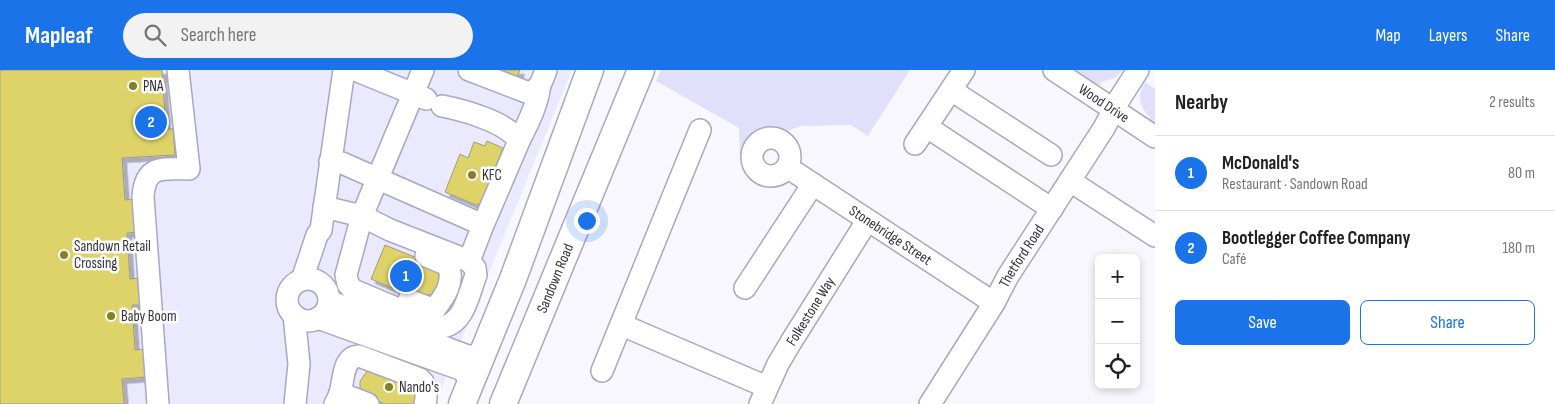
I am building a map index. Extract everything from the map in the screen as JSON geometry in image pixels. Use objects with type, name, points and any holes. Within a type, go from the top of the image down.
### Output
[{"type":"main road","points":[[467,394],[513,279],[590,70]]},
{"type":"main road","name":"Sandown Road","points":[[503,404],[641,70]]},
{"type":"street","points":[[158,404],[143,192],[145,179],[155,170],[189,168],[178,70]]},
{"type":"street","points":[[310,281],[322,235],[320,230],[344,70]]},
{"type":"street","points":[[354,70],[442,106],[461,119],[501,135],[507,142],[507,149],[485,205],[481,208],[469,209],[445,199],[421,197]]},
{"type":"street","points":[[324,206],[362,216],[390,230],[469,261],[475,268],[476,275],[459,318],[447,326],[441,327],[353,290],[348,284],[346,275],[362,216],[423,70]]},
{"type":"street","points":[[469,70],[528,93],[535,91],[543,78]]},
{"type":"street","points":[[964,70],[921,135],[1052,209]]},
{"type":"street","name":"Wood Drive","points":[[1054,70],[1155,137]]},
{"type":"street","name":"Thetford Road","points":[[930,404],[994,302],[1008,276],[1104,128],[1138,70]]},
{"type":"street","points":[[469,261],[519,141],[530,120],[543,78]]},
{"type":"street","points":[[951,90],[1051,155]]},
{"type":"street","points":[[442,106],[462,110],[506,128],[519,141]]},
{"type":"street","points":[[602,371],[700,130]]},
{"type":"street","points":[[330,161],[378,178],[483,225]]},
{"type":"street","name":"Stonebridge Street","points":[[787,167],[867,221],[994,302]]},
{"type":"street","points":[[1070,181],[1155,236]]},
{"type":"street","points":[[746,288],[813,184]]},
{"type":"street","name":"Folkestone Way","points":[[764,396],[791,342],[867,221]]},
{"type":"street","points":[[346,275],[434,310],[442,311],[449,307],[460,284],[459,273],[448,265],[406,248],[399,243],[390,230]]},
{"type":"street","points":[[295,404],[299,364],[314,314],[327,292],[310,281],[293,286],[289,294],[288,303],[314,314],[463,370],[467,394]]},
{"type":"street","points":[[314,314],[449,349],[468,356],[482,356]]},
{"type":"street","points":[[622,325],[764,396]]},
{"type":"street","points":[[368,404],[337,399],[345,368],[353,358],[359,356],[420,379],[425,385],[425,404]]},
{"type":"shaded area","points":[[0,70],[572,70],[435,404],[0,404]]},
{"type":"shaded area","points":[[661,70],[910,70],[868,136],[851,125],[801,126],[781,133],[773,132],[758,136],[752,141],[746,155],[740,157],[739,128],[656,81]]},
{"type":"shaded area","points":[[1072,70],[1123,70],[1115,78],[1101,82],[1101,85]]},
{"type":"shaded area","points":[[1145,82],[1155,89],[1155,125],[1149,120],[1150,117],[1143,109],[1140,101],[1142,87]]},
{"type":"building","name":"Sandown Retail Crossing","points":[[0,70],[162,70],[166,129],[173,129],[175,155],[122,158],[125,200],[135,199],[138,232],[127,233],[130,279],[139,278],[141,305],[132,305],[135,350],[144,349],[146,377],[122,379],[124,404],[0,404]]},
{"type":"building","points":[[492,70],[520,70],[516,80]]},
{"type":"building","name":"KFC","points":[[487,141],[503,148],[481,203],[476,205],[445,192],[460,154],[468,158],[474,142],[485,146]]},
{"type":"building","points":[[385,245],[427,262],[441,272],[438,280],[442,281],[435,297],[429,294],[426,302],[371,279]]},
{"type":"building","name":"Nando's","points":[[368,370],[417,386],[417,395],[413,404],[385,404],[363,395],[360,381]]},
{"type":"place","name":"PNA","points":[[133,86]]},
{"type":"place","name":"Bootlegger Coffee Company","points":[[151,122]]},
{"type":"place","name":"KFC","points":[[472,175]]},
{"type":"place","name":"Sandown Retail Crossing","points":[[64,255]]},
{"type":"place","name":"McDonald's","points":[[406,276]]},
{"type":"place","name":"Baby Boom","points":[[111,316]]},
{"type":"place","name":"Nando's","points":[[389,387]]}]
